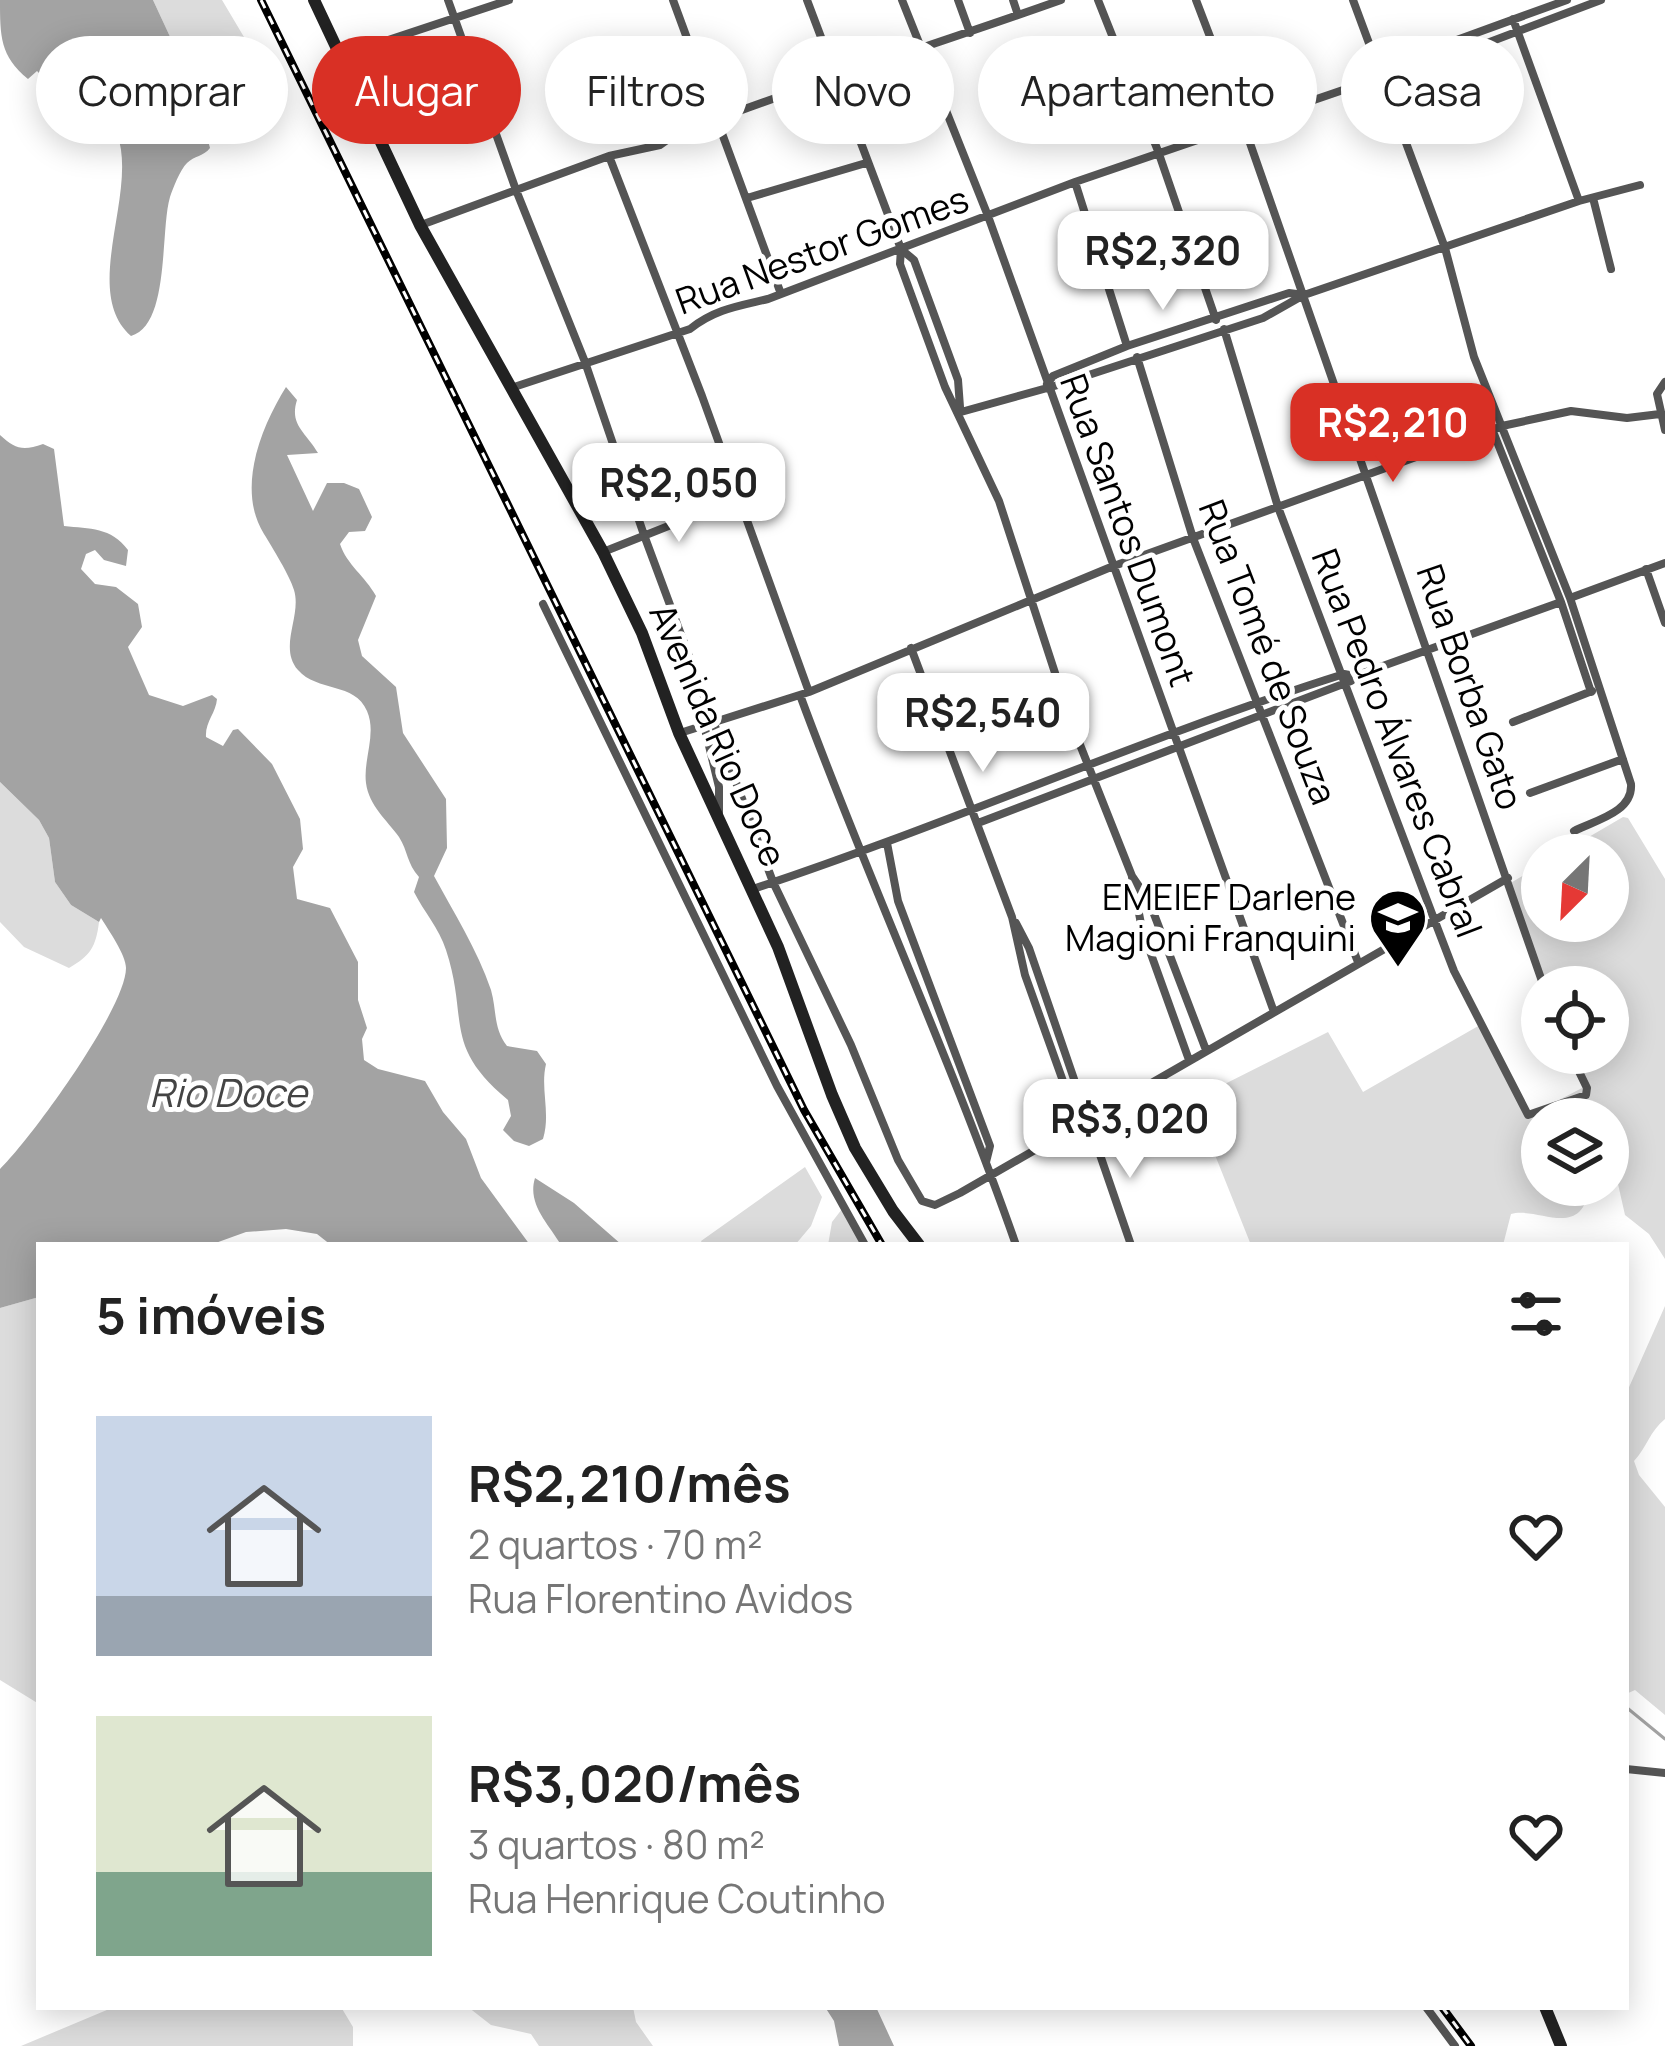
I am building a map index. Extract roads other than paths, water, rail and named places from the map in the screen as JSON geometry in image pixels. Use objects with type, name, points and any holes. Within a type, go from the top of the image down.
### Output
[{"type":"street","name":"Avenida Rio Doce","points":[[314,0],[329,36]]},
{"type":"street","points":[[448,0],[516,190],[585,362],[709,723],[772,882],[910,1186],[922,1201],[935,1204],[991,1175],[1508,878]]},
{"type":"street","points":[[401,36],[509,0]]},
{"type":"street","points":[[673,0],[686,36]]},
{"type":"street","points":[[807,0],[820,36]]},
{"type":"street","name":"Rua Santos Dumont","points":[[902,0],[915,36]]},
{"type":"street","points":[[958,0],[970,33]]},
{"type":"street","points":[[1013,0],[1018,15]]},
{"type":"street","points":[[954,39],[1061,0]]},
{"type":"street","points":[[1099,0],[1216,320]]},
{"type":"street","name":"Rua Borba Gato","points":[[1196,0],[1210,36]]},
{"type":"street","points":[[1353,0],[1367,36]]},
{"type":"street","name":"Rua Nestor Gomes","points":[[1467,36],[1548,3],[1567,0]]},
{"type":"street","name":"Rua Nestor Gomes","points":[[1503,36],[1600,0]]},
{"type":"street","points":[[1548,3],[1553,18]]},
{"type":"street","points":[[1513,19],[1580,201]]},
{"type":"street","name":"Rua Santos Dumont","points":[[954,134],[988,216],[1274,1012]]},
{"type":"street","name":"Avenida Rio Doce","points":[[381,144],[420,225],[603,552],[642,633],[679,734],[753,889],[855,1148],[917,1242]]},
{"type":"street","points":[[420,225],[609,157],[661,144]]},
{"type":"street","points":[[725,144],[781,294]]},
{"type":"street","points":[[859,144],[901,249],[914,260],[958,380],[960,412],[999,501],[1088,765],[1132,876],[1142,929],[1189,1060]]},
{"type":"street","name":"Rua Nestor Gomes","points":[[510,388],[677,333],[736,304],[781,294],[1181,144]]},
{"type":"street","name":"Rua Borba Gato","points":[[1250,144],[1537,966]]},
{"type":"street","points":[[1407,144],[1445,248],[1497,428],[1631,784],[1625,806],[1574,831]]},
{"type":"street","points":[[609,157],[739,498],[861,854],[942,1045],[1015,1242]]},
{"type":"street","points":[[746,198],[866,163]]},
{"type":"street","points":[[1075,182],[1126,346]]},
{"type":"street","points":[[960,412],[1263,318],[1304,295],[1640,184]]},
{"type":"street","points":[[1593,198],[1611,269]]},
{"type":"street","points":[[1046,386],[1053,376],[1126,346],[1289,293],[1304,295]]},
{"type":"street","name":"Rua Pedro Álvares Cabral","points":[[1225,329],[1278,507],[1349,675],[1348,685],[1454,971],[1525,1113],[1534,1116],[1581,1098],[1587,1088],[1580,1074]]},
{"type":"street","name":"Rua Tomé de Souza","points":[[1137,357],[1193,538],[1358,962]]},
{"type":"street","points":[[1665,382],[1658,394],[1665,430]]},
{"type":"street","points":[[679,734],[805,693],[1111,567],[1497,428],[1570,411],[1628,418],[1660,414]]},
{"type":"street","points":[[603,552],[739,498]]},
{"type":"street","points":[[753,889],[861,854],[1173,731],[1428,649],[1665,562]]},
{"type":"street","points":[[1646,569],[1665,623]]},
{"type":"street","points":[[543,604],[778,1086],[863,1242]]},
{"type":"street","points":[[911,648],[1012,917],[1025,975],[1078,1123],[1090,1132]]},
{"type":"street","points":[[977,824],[1178,744],[1348,685]]},
{"type":"street","points":[[1514,722],[1595,690]]},
{"type":"street","points":[[709,723],[721,800],[719,815]]},
{"type":"street","points":[[1530,793],[1623,759]]},
{"type":"street","points":[[887,843],[898,901],[990,1146],[984,1163]]},
{"type":"street","points":[[1132,876],[1149,901],[1207,1051]]},
{"type":"street","points":[[1012,917],[1029,948],[1130,1242]]},
{"type":"street","points":[[1629,1769],[1665,1773]]},
{"type":"street","points":[[1428,2010],[1455,2046]]},
{"type":"street","points":[[1546,2010],[1561,2046]]},
{"type":"water","points":[[0,0],[153,0],[170,36],[36,36],[36,72],[28,79],[12,62],[0,24]]},
{"type":"water","points":[[119,144],[209,144],[210,148],[187,163],[175,184],[167,212],[158,296],[143,328],[131,336],[117,317],[110,294],[122,157]]},
{"type":"water","points":[[286,387],[297,400],[297,422],[318,453],[287,455],[313,511],[327,483],[344,483],[359,489],[372,517],[365,531],[349,532],[340,544],[376,596],[358,640],[362,656],[396,687],[403,733],[446,799],[447,848],[434,876],[485,975],[499,1033],[507,1046],[537,1051],[546,1064],[543,1139],[529,1146],[514,1141],[503,1130],[511,1116],[508,1100],[487,1081],[465,1047],[446,950],[414,892],[419,877],[368,791],[371,729],[367,711],[354,695],[315,682],[292,661],[294,590],[264,534],[252,498],[261,439]]},
{"type":"water","name":"Rio Doce","points":[[0,435],[20,447],[43,444],[54,449],[64,526],[107,533],[128,550],[126,566],[104,560],[95,550],[86,554],[81,569],[95,584],[116,587],[138,604],[142,627],[128,647],[149,695],[183,706],[212,695],[217,699],[206,737],[223,746],[238,729],[272,764],[300,819],[303,849],[293,867],[297,899],[330,908],[358,962],[358,1000],[367,1028],[362,1039],[364,1060],[378,1069],[425,1081],[466,1139],[481,1178],[528,1242],[327,1242],[317,1234],[286,1229],[246,1232],[218,1242],[36,1242],[36,1298],[0,1308],[0,1169],[33,1131],[94,1041],[122,987],[126,968],[101,918],[99,922],[71,905],[55,882],[49,838],[39,820],[0,782]]},
{"type":"water","points":[[535,1178],[574,1203],[619,1242],[559,1242],[536,1205]]},
{"type":"water","points":[[827,2010],[877,2010],[894,2046],[839,2046]]},
{"type":"waterway","points":[[1629,1709],[1665,1739]]},
{"type":"railway","points":[[261,0],[804,1110],[880,1242]]},
{"type":"railway","points":[[1444,2010],[1471,2046]]},
{"type":"place","name":"EMEIEF Darlene Magioni Franquini","points":[[1398,969]]}]
